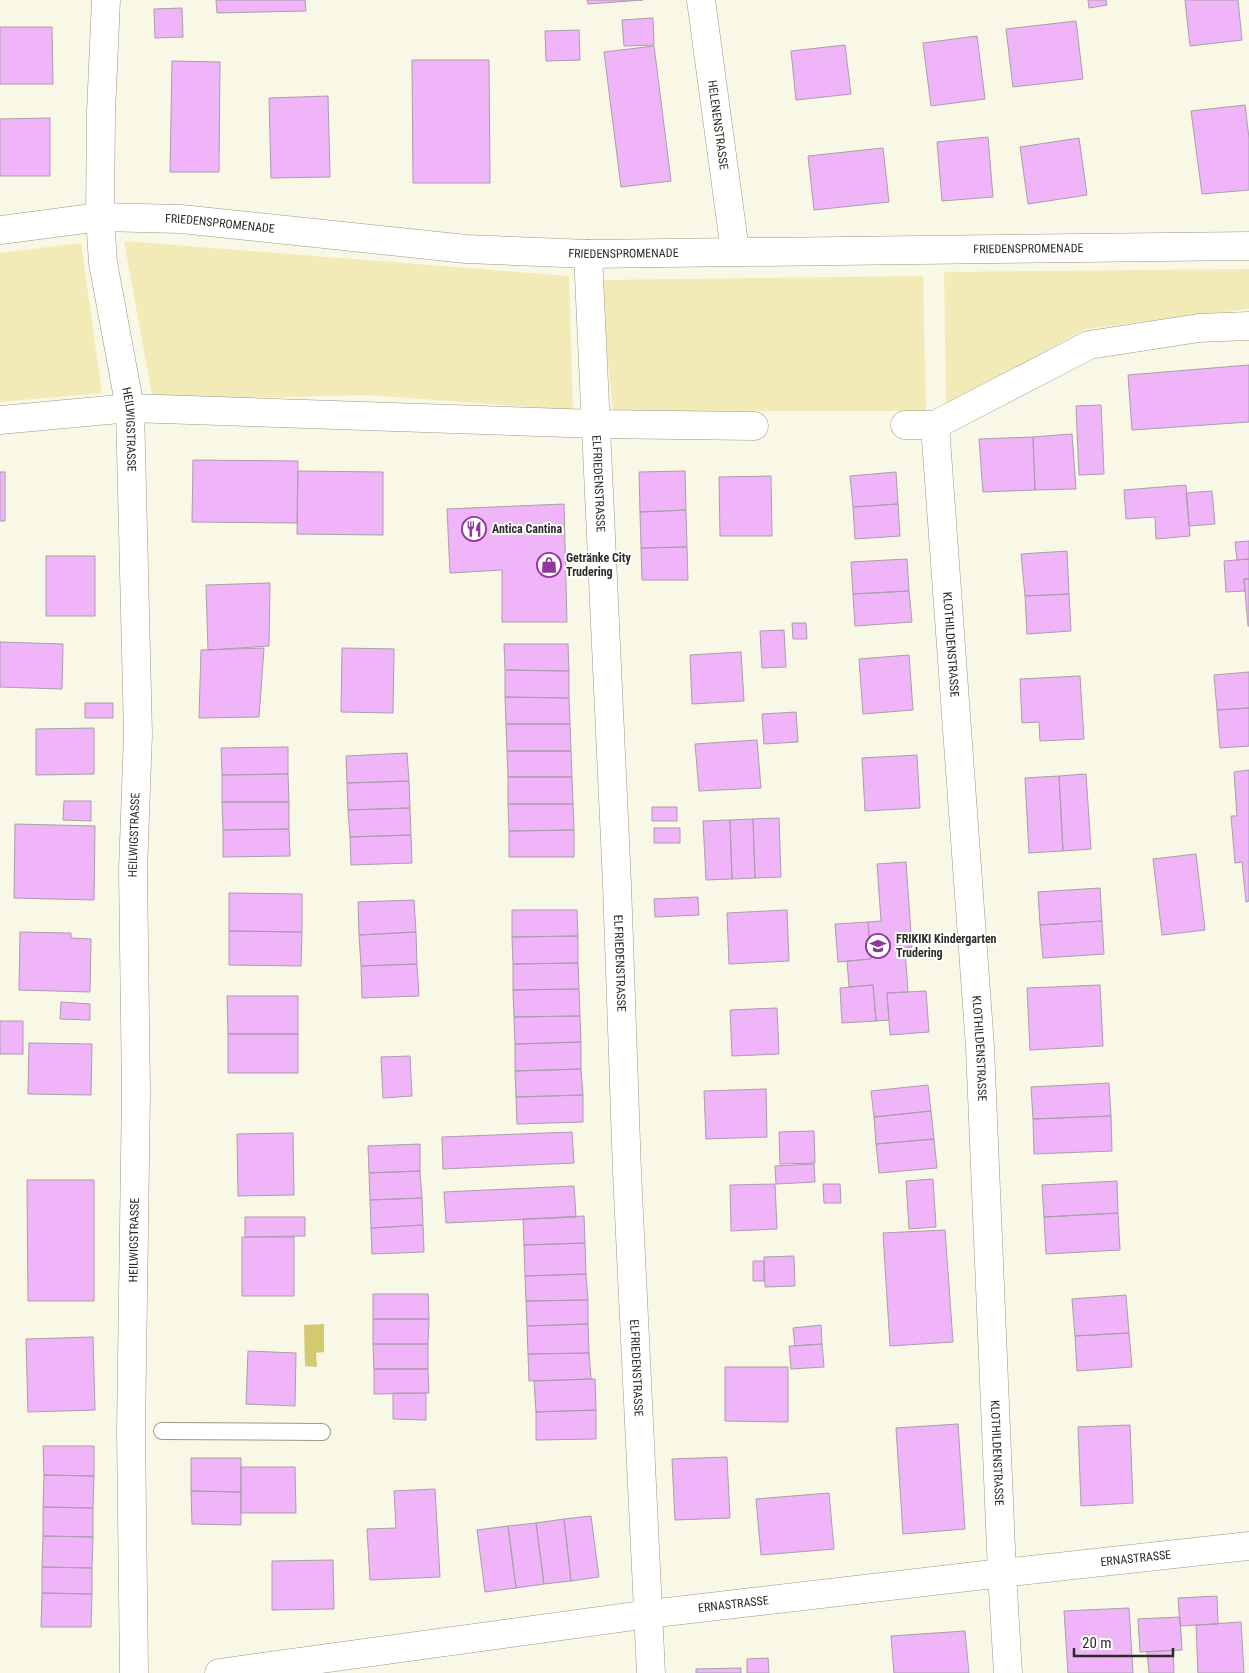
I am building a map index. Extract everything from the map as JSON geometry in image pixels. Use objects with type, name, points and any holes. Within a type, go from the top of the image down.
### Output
[{"type":"street","name":"HEILWIGSTRASSE","points":[[106,0],[100,217],[103,263],[130,408],[138,734],[133,870],[136,1092],[131,1431],[134,1673]]},
{"type":"street","name":"HELENENSTRASSE","points":[[701,0],[736,251]]},
{"type":"street","name":"FRIEDENSPROMENADE","points":[[0,230],[100,217],[180,219],[466,249],[588,254],[1249,246]]},
{"type":"street","name":"ELFRIEDENSTRASSE","points":[[588,254],[616,864],[627,1172],[651,1673]]},
{"type":"street","points":[[905,425],[935,425],[1089,345],[1199,328],[1249,326]]},
{"type":"street","points":[[0,420],[130,408],[596,424],[754,426]]},
{"type":"street","name":"KLOTHILDENSTRASSE","points":[[935,425],[980,1047],[1002,1573],[1008,1673]]},
{"type":"street","name":"ERNASTRASSE","points":[[219,1673],[649,1614],[1249,1546]]},
{"type":"lane","points":[[162,1431],[322,1432]]},
{"type":"shaded area","points":[[124,241],[569,276],[573,410],[367,395],[153,400]]},
{"type":"shaded area","points":[[81,243],[102,393],[0,402],[0,253]]},
{"type":"shaded area","points":[[1249,269],[1249,309],[1086,329],[946,403],[944,272]]},
{"type":"shaded area","points":[[923,276],[926,411],[613,411],[599,280]]},
{"type":"shaded area","points":[[324,1324],[324,1352],[316,1353],[317,1367],[305,1366],[304,1325]]},
{"type":"building","points":[[216,0],[305,0],[306,11],[217,13]]},
{"type":"building","points":[[587,0],[643,0],[588,4]]},
{"type":"building","points":[[1088,0],[1106,0],[1107,5],[1089,8]]},
{"type":"building","points":[[1185,0],[1238,0],[1242,40],[1190,46]]},
{"type":"building","points":[[182,8],[183,37],[155,38],[154,9]]},
{"type":"building","points":[[653,18],[654,45],[624,46],[622,20]]},
{"type":"building","points":[[1076,21],[1083,79],[1013,87],[1006,29]]},
{"type":"building","points":[[0,27],[52,27],[53,84],[0,84]]},
{"type":"building","points":[[579,30],[580,60],[546,61],[545,31]]},
{"type":"building","points":[[977,36],[985,99],[931,106],[923,43]]},
{"type":"building","points":[[845,45],[851,94],[796,100],[791,51]]},
{"type":"building","points":[[654,46],[671,181],[621,187],[604,52]]},
{"type":"building","points":[[412,60],[489,60],[490,183],[413,183]]},
{"type":"building","points":[[172,61],[220,62],[219,172],[170,172]]},
{"type":"building","points":[[328,96],[330,177],[271,178],[269,98]]},
{"type":"building","points":[[1245,105],[1249,138],[1249,190],[1202,194],[1191,111]]},
{"type":"building","points":[[50,118],[50,176],[0,176],[0,119]]},
{"type":"building","points":[[988,137],[993,197],[942,201],[937,142]]},
{"type":"building","points":[[1079,138],[1087,195],[1028,204],[1020,147]]},
{"type":"building","points":[[883,148],[889,202],[814,210],[808,156]]},
{"type":"building","points":[[1249,365],[1249,422],[1132,430],[1128,375]]},
{"type":"building","points":[[1101,405],[1104,474],[1079,475],[1076,406]]},
{"type":"building","points":[[1072,434],[1076,489],[1035,490],[1033,437]]},
{"type":"building","points":[[1033,437],[1035,490],[983,492],[979,439]]},
{"type":"building","points":[[193,460],[298,461],[297,523],[192,522]]},
{"type":"building","points":[[298,471],[383,472],[383,535],[297,534]]},
{"type":"building","points":[[685,471],[686,510],[640,512],[639,472]]},
{"type":"building","points":[[0,472],[5,472],[5,521],[0,521]]},
{"type":"building","points":[[896,472],[898,504],[853,507],[850,476]]},
{"type":"building","points":[[771,476],[772,536],[720,536],[719,477]]},
{"type":"building","points":[[1186,485],[1190,536],[1156,539],[1155,517],[1126,519],[1124,490]]},
{"type":"building","points":[[1212,491],[1215,524],[1189,526],[1186,493]]},
{"type":"building","points":[[564,504],[567,622],[502,622],[502,570],[450,573],[447,509]]},
{"type":"building","points":[[898,504],[900,536],[855,539],[853,507]]},
{"type":"building","points":[[686,510],[687,547],[641,548],[640,512]]},
{"type":"building","points":[[1249,541],[1249,559],[1237,560],[1235,542]]},
{"type":"building","points":[[687,547],[688,580],[642,580],[641,548]]},
{"type":"building","points":[[1067,551],[1069,594],[1025,596],[1021,554]]},
{"type":"building","points":[[46,556],[95,556],[95,616],[46,616]]},
{"type":"building","points":[[907,559],[909,591],[853,594],[851,562]]},
{"type":"building","points":[[1249,559],[1249,579],[1244,579],[1245,591],[1226,592],[1224,561]]},
{"type":"building","points":[[1244,579],[1249,579],[1249,626],[1248,626]]},
{"type":"building","points":[[270,583],[269,646],[208,650],[206,585]]},
{"type":"building","points":[[909,591],[912,622],[855,626],[853,594]]},
{"type":"building","points":[[1069,594],[1071,631],[1027,634],[1025,596]]},
{"type":"building","points":[[792,623],[806,623],[807,639],[793,639]]},
{"type":"building","points":[[784,630],[786,667],[762,668],[760,631]]},
{"type":"building","points":[[0,642],[63,644],[62,689],[0,687]]},
{"type":"building","points":[[504,644],[568,644],[569,671],[505,670]]},
{"type":"building","points":[[264,648],[259,717],[199,718],[201,650]]},
{"type":"building","points":[[342,648],[394,649],[393,713],[341,712]]},
{"type":"building","points":[[741,652],[744,701],[692,704],[690,655]]},
{"type":"building","points":[[909,655],[913,710],[863,714],[859,659]]},
{"type":"building","points":[[505,670],[569,671],[569,698],[505,697]]},
{"type":"building","points":[[1249,672],[1249,708],[1217,710],[1214,675]]},
{"type":"building","points":[[1080,676],[1084,739],[1040,741],[1039,722],[1022,723],[1020,679]]},
{"type":"building","points":[[505,697],[569,698],[570,724],[506,724]]},
{"type":"building","points":[[85,703],[113,703],[113,718],[85,718]]},
{"type":"building","points":[[1249,708],[1249,746],[1220,748],[1217,710]]},
{"type":"building","points":[[796,712],[798,742],[764,744],[762,714]]},
{"type":"building","points":[[506,724],[570,724],[571,751],[507,751]]},
{"type":"building","points":[[94,728],[94,774],[36,775],[36,729]]},
{"type":"building","points":[[757,740],[761,788],[699,791],[695,744]]},
{"type":"building","points":[[288,747],[288,774],[222,775],[221,748]]},
{"type":"building","points":[[507,751],[571,751],[572,777],[508,777]]},
{"type":"building","points":[[407,753],[409,781],[347,783],[346,756]]},
{"type":"building","points":[[917,755],[920,808],[865,811],[862,758]]},
{"type":"building","points":[[1249,770],[1249,901],[1246,902],[1242,862],[1235,863],[1231,816],[1237,816],[1234,772]]},
{"type":"building","points":[[288,774],[289,802],[222,802],[222,775]]},
{"type":"building","points":[[1086,774],[1091,849],[1063,851],[1059,776]]},
{"type":"building","points":[[1059,776],[1063,851],[1029,853],[1025,778]]},
{"type":"building","points":[[508,777],[572,777],[573,804],[508,804]]},
{"type":"building","points":[[409,781],[410,808],[348,810],[347,783]]},
{"type":"building","points":[[64,801],[91,801],[91,821],[63,820]]},
{"type":"building","points":[[222,802],[289,802],[289,829],[223,830]]},
{"type":"building","points":[[508,804],[573,804],[574,830],[509,831]]},
{"type":"building","points":[[652,807],[677,807],[677,821],[652,821]]},
{"type":"building","points":[[410,808],[411,835],[350,837],[348,810]]},
{"type":"building","points":[[779,818],[781,877],[755,878],[753,819]]},
{"type":"building","points":[[753,819],[755,878],[732,879],[730,820]]},
{"type":"building","points":[[730,820],[732,879],[706,880],[703,821]]},
{"type":"building","points":[[15,824],[95,826],[94,900],[14,898]]},
{"type":"building","points":[[654,828],[680,828],[680,843],[654,843]]},
{"type":"building","points":[[289,829],[290,856],[223,857],[223,830]]},
{"type":"building","points":[[574,830],[574,857],[509,857],[509,831]]},
{"type":"building","points":[[411,835],[412,863],[351,865],[350,837]]},
{"type":"building","points":[[1196,854],[1205,930],[1162,935],[1153,859]]},
{"type":"building","points":[[906,862],[912,947],[905,948],[908,992],[887,993],[889,1020],[876,1021],[873,985],[849,987],[847,961],[871,959],[868,922],[881,921],[877,864]]},
{"type":"building","points":[[1100,888],[1102,921],[1040,925],[1038,892]]},
{"type":"building","points":[[229,893],[302,894],[302,932],[229,931]]},
{"type":"building","points":[[698,897],[699,915],[655,917],[654,899]]},
{"type":"building","points":[[414,900],[416,932],[359,935],[358,902]]},
{"type":"building","points":[[512,910],[577,910],[578,936],[512,937]]},
{"type":"building","points":[[787,910],[789,961],[729,964],[727,913]]},
{"type":"building","points":[[1102,921],[1104,954],[1043,958],[1040,925]]},
{"type":"building","points":[[868,922],[871,959],[838,962],[835,924]]},
{"type":"building","points":[[229,931],[302,932],[301,966],[229,965]]},
{"type":"building","points":[[20,932],[71,933],[71,938],[91,939],[90,992],[19,990]]},
{"type":"building","points":[[416,932],[417,964],[361,966],[359,935]]},
{"type":"building","points":[[578,936],[578,963],[513,964],[512,937]]},
{"type":"building","points":[[578,963],[579,989],[513,990],[513,964]]},
{"type":"building","points":[[417,964],[419,996],[362,998],[361,966]]},
{"type":"building","points":[[873,985],[876,1021],[842,1023],[840,988]]},
{"type":"building","points":[[1100,985],[1103,1046],[1030,1050],[1027,988]]},
{"type":"building","points":[[579,989],[580,1016],[514,1017],[513,990]]},
{"type":"building","points":[[926,991],[929,1032],[890,1035],[887,993]]},
{"type":"building","points":[[227,996],[298,996],[298,1034],[228,1034]]},
{"type":"building","points":[[61,1002],[90,1004],[90,1020],[60,1019]]},
{"type":"building","points":[[777,1008],[779,1054],[732,1056],[730,1010]]},
{"type":"building","points":[[580,1016],[581,1042],[515,1044],[514,1017]]},
{"type":"building","points":[[0,1021],[23,1021],[23,1054],[0,1054]]},
{"type":"building","points":[[228,1034],[298,1034],[298,1073],[228,1073]]},
{"type":"building","points":[[581,1042],[581,1069],[515,1071],[515,1044]]},
{"type":"building","points":[[29,1043],[92,1044],[91,1095],[28,1094]]},
{"type":"building","points":[[410,1056],[412,1096],[383,1098],[381,1057]]},
{"type":"building","points":[[581,1069],[583,1095],[516,1097],[515,1071]]},
{"type":"building","points":[[1109,1083],[1111,1116],[1033,1119],[1031,1087]]},
{"type":"building","points":[[928,1085],[931,1111],[874,1117],[871,1091]]},
{"type":"building","points":[[766,1089],[767,1137],[706,1139],[704,1091]]},
{"type":"building","points":[[583,1095],[583,1122],[517,1124],[516,1097]]},
{"type":"building","points":[[931,1111],[934,1139],[876,1144],[874,1117]]},
{"type":"building","points":[[1111,1116],[1112,1151],[1034,1154],[1033,1119]]},
{"type":"building","points":[[814,1131],[815,1163],[780,1164],[779,1132]]},
{"type":"building","points":[[572,1132],[574,1163],[443,1169],[442,1137]]},
{"type":"building","points":[[293,1133],[294,1195],[238,1196],[237,1134]]},
{"type":"building","points":[[934,1139],[937,1168],[879,1173],[876,1144]]},
{"type":"building","points":[[420,1144],[420,1171],[369,1173],[368,1146]]},
{"type":"building","points":[[814,1164],[815,1182],[776,1184],[775,1166]]},
{"type":"building","points":[[420,1171],[422,1198],[370,1200],[369,1173]]},
{"type":"building","points":[[933,1179],[936,1227],[909,1229],[906,1181]]},
{"type":"building","points":[[27,1180],[94,1180],[94,1301],[28,1301]]},
{"type":"building","points":[[1117,1181],[1118,1213],[1044,1217],[1042,1185]]},
{"type":"building","points":[[775,1184],[777,1229],[731,1231],[730,1185]]},
{"type":"building","points":[[823,1184],[840,1184],[841,1203],[824,1203]]},
{"type":"building","points":[[574,1186],[576,1217],[446,1223],[444,1192]]},
{"type":"building","points":[[422,1198],[423,1225],[371,1228],[370,1200]]},
{"type":"building","points":[[1118,1213],[1120,1250],[1046,1254],[1044,1217]]},
{"type":"building","points":[[584,1216],[585,1243],[524,1245],[523,1219]]},
{"type":"building","points":[[245,1217],[305,1217],[305,1236],[245,1237]]},
{"type":"building","points":[[423,1225],[424,1252],[372,1254],[371,1228]]},
{"type":"building","points":[[945,1230],[953,1342],[890,1346],[883,1233]]},
{"type":"building","points":[[242,1237],[294,1237],[294,1296],[242,1296]]},
{"type":"building","points":[[585,1243],[586,1274],[525,1276],[524,1245]]},
{"type":"building","points":[[794,1256],[795,1286],[765,1287],[764,1257]]},
{"type":"building","points":[[753,1261],[764,1261],[764,1281],[753,1281]]},
{"type":"building","points":[[586,1274],[588,1300],[526,1301],[525,1276]]},
{"type":"building","points":[[373,1294],[428,1294],[429,1319],[373,1319]]},
{"type":"building","points":[[1126,1295],[1129,1333],[1075,1336],[1072,1299]]},
{"type":"building","points":[[588,1300],[588,1324],[527,1326],[526,1301]]},
{"type":"building","points":[[373,1319],[429,1319],[428,1344],[373,1344]]},
{"type":"building","points":[[588,1324],[589,1353],[528,1354],[527,1326]]},
{"type":"building","points":[[821,1325],[822,1344],[795,1346],[793,1328]]},
{"type":"building","points":[[1129,1333],[1132,1367],[1077,1371],[1075,1336]]},
{"type":"building","points":[[93,1337],[95,1410],[28,1412],[26,1339]]},
{"type":"building","points":[[373,1344],[428,1344],[428,1369],[374,1369]]},
{"type":"building","points":[[822,1344],[824,1367],[791,1369],[789,1346]]},
{"type":"building","points":[[248,1351],[296,1353],[295,1406],[246,1404]]},
{"type":"building","points":[[589,1353],[591,1379],[529,1381],[528,1354]]},
{"type":"building","points":[[725,1367],[788,1367],[788,1422],[725,1421]]},
{"type":"building","points":[[374,1369],[428,1369],[429,1393],[374,1394]]},
{"type":"building","points":[[595,1379],[596,1410],[536,1412],[534,1381]]},
{"type":"building","points":[[393,1393],[426,1393],[426,1420],[393,1419]]},
{"type":"building","points":[[596,1410],[596,1439],[536,1440],[536,1412]]},
{"type":"building","points":[[958,1424],[965,1529],[903,1534],[896,1428]]},
{"type":"building","points":[[1130,1425],[1133,1503],[1081,1506],[1078,1427]]},
{"type":"building","points":[[43,1446],[94,1446],[94,1476],[44,1475]]},
{"type":"building","points":[[727,1457],[730,1518],[675,1520],[672,1459]]},
{"type":"building","points":[[191,1458],[241,1458],[241,1492],[191,1491]]},
{"type":"building","points":[[241,1467],[295,1467],[296,1513],[241,1513]]},
{"type":"building","points":[[44,1475],[94,1476],[93,1508],[43,1507]]},
{"type":"building","points":[[435,1489],[440,1577],[370,1580],[367,1529],[396,1528],[394,1491]]},
{"type":"building","points":[[191,1491],[241,1492],[241,1525],[192,1524]]},
{"type":"building","points":[[829,1493],[834,1549],[761,1555],[756,1499]]},
{"type":"building","points":[[43,1507],[93,1508],[93,1537],[43,1536]]},
{"type":"building","points":[[591,1516],[599,1577],[571,1581],[564,1519]]},
{"type":"building","points":[[564,1519],[571,1581],[544,1584],[536,1523]]},
{"type":"building","points":[[536,1523],[544,1584],[516,1588],[508,1526]]},
{"type":"building","points":[[508,1526],[516,1588],[485,1592],[477,1530]]},
{"type":"building","points":[[43,1536],[93,1537],[92,1568],[42,1567]]},
{"type":"building","points":[[333,1560],[334,1609],[272,1610],[272,1561]]},
{"type":"building","points":[[42,1567],[92,1568],[92,1594],[42,1593]]},
{"type":"building","points":[[42,1593],[92,1594],[91,1627],[41,1627]]},
{"type":"building","points":[[1217,1596],[1218,1624],[1180,1626],[1178,1598]]},
{"type":"building","points":[[1129,1608],[1133,1673],[1068,1673],[1064,1611]]},
{"type":"building","points":[[1180,1617],[1182,1650],[1140,1652],[1138,1619]]},
{"type":"building","points":[[1241,1622],[1244,1673],[1198,1673],[1196,1625]]},
{"type":"building","points":[[965,1631],[969,1673],[894,1673],[891,1636]]},
{"type":"building","points":[[1173,1650],[1174,1673],[1149,1673],[1147,1652]]},
{"type":"building","points":[[768,1658],[769,1673],[747,1673],[747,1659]]},
{"type":"building","points":[[741,1668],[741,1673],[696,1673],[696,1669]]},
{"type":"place","name":"Antica Cantina","points":[[474,529]]},
{"type":"place","name":"Getränke City Trudering","points":[[549,565]]},
{"type":"place","name":"FRIKIKI Kindergarten Trudering","points":[[878,946]]}]
